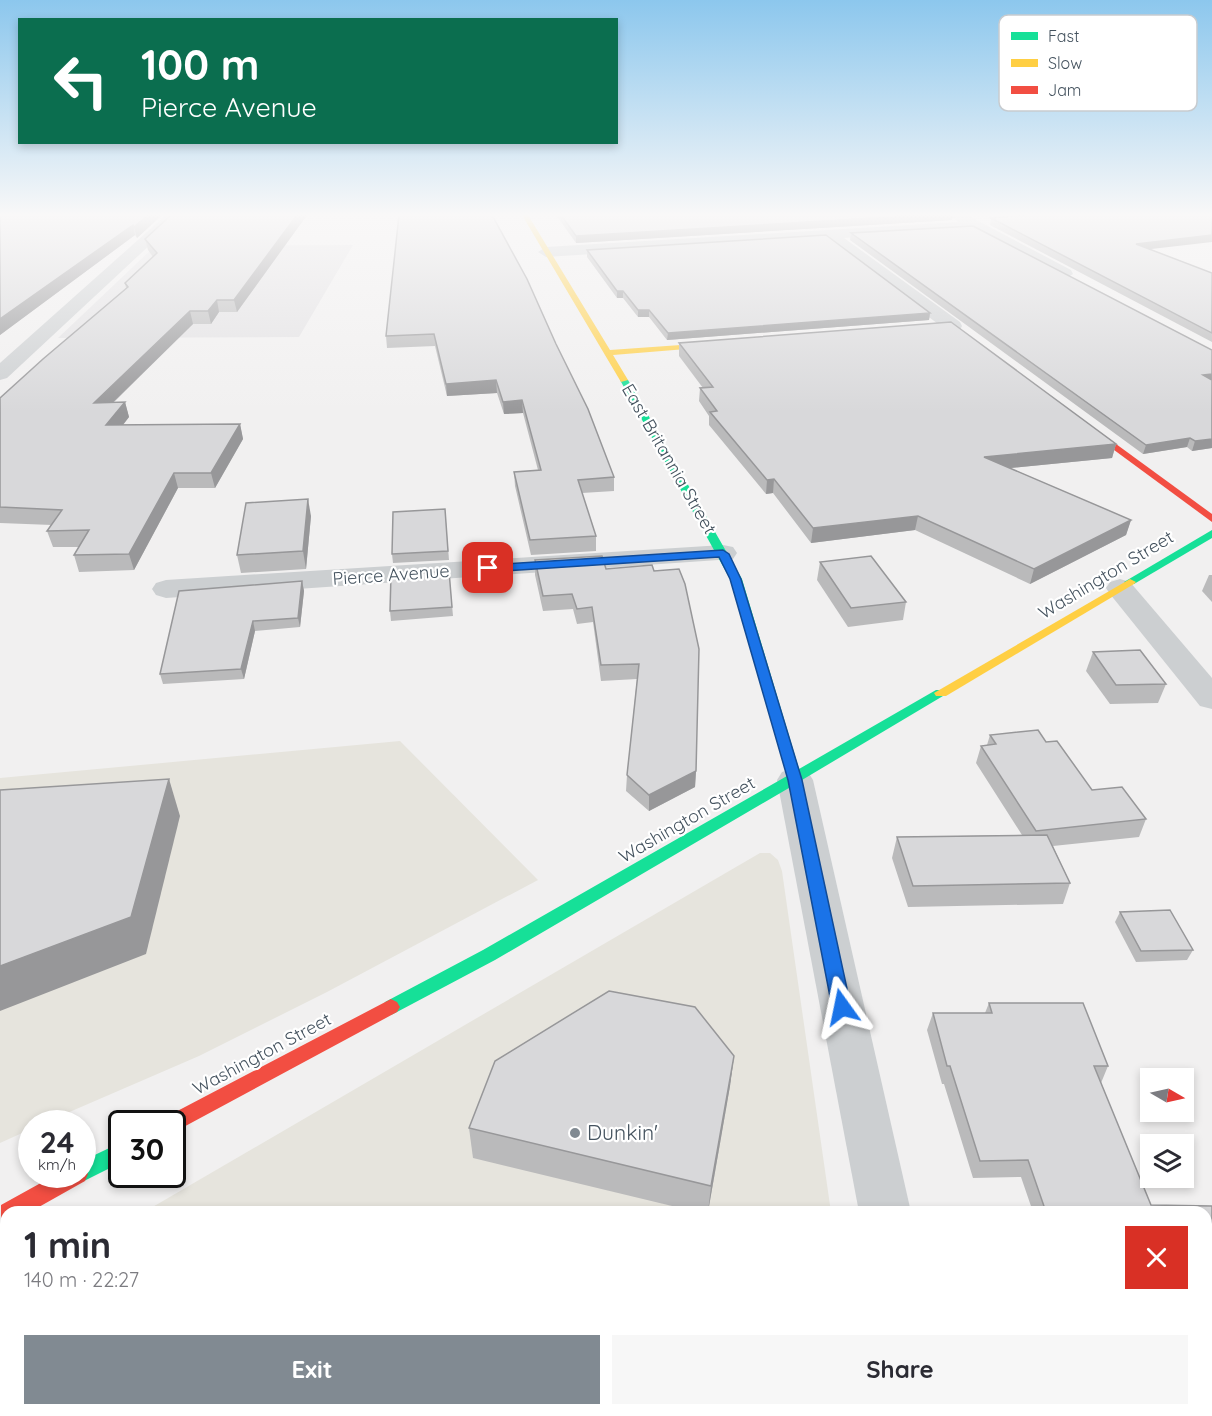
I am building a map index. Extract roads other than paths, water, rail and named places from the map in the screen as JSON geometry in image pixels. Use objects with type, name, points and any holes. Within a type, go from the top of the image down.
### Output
[{"type":"street","points":[[0,374],[102,281]]},
{"type":"street","name":"East Britannia Street","points":[[564,281],[608,353],[735,579],[795,780],[884,1206]]},
{"type":"street","points":[[892,281],[958,330]]},
{"type":"street","points":[[1078,281],[1083,284]]},
{"type":"street","points":[[929,328],[958,330]]},
{"type":"street","points":[[608,353],[741,343]]},
{"type":"street","points":[[1068,412],[1212,519]]},
{"type":"street","name":"Washington Street","points":[[186,1116],[489,955],[795,780],[1212,533]]},
{"type":"street","name":"Pierce Avenue","points":[[166,589],[723,554]]},
{"type":"street","points":[[1120,588],[1212,699]]},
{"type":"street","points":[[21,1206],[53,1188]]},
{"type":"place","name":"Dunkin'","points":[[575,1133]]}]
